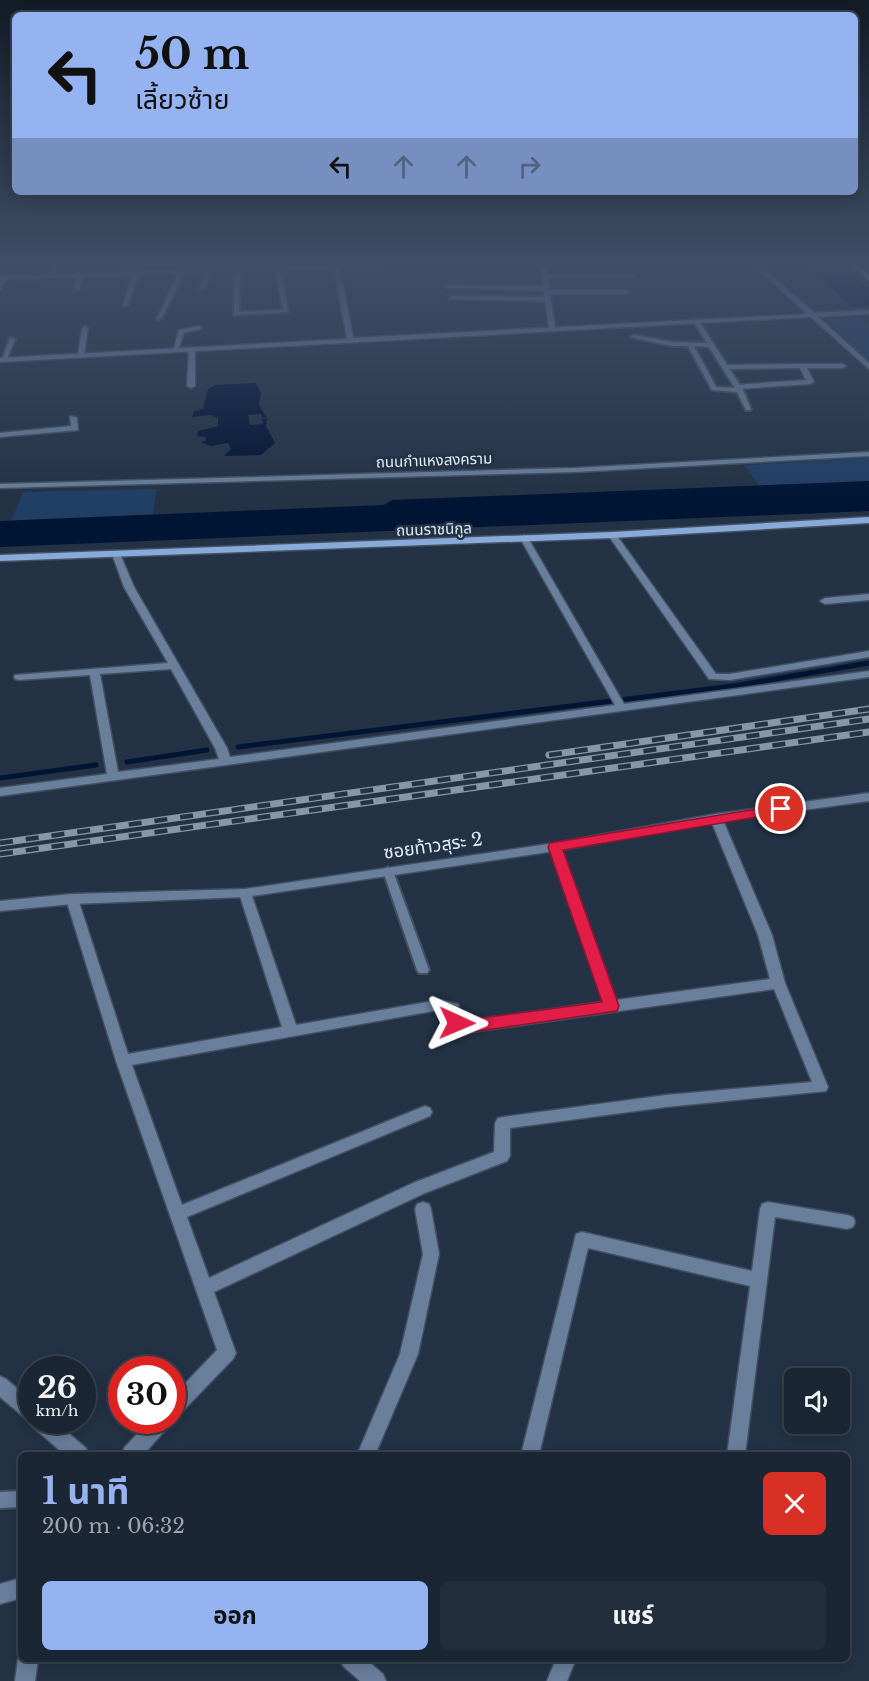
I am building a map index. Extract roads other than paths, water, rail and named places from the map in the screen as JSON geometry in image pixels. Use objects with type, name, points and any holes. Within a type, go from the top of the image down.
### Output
[{"type":"main road","name":"ถนนราชนิกูล","points":[[0,558],[612,535],[869,520]]},
{"type":"street","points":[[81,355],[83,342]]},
{"type":"street","points":[[175,350],[177,342]]},
{"type":"street","points":[[2,359],[296,342]]},
{"type":"street","points":[[843,342],[869,367]]},
{"type":"street","points":[[191,386],[192,349]]},
{"type":"street","points":[[739,389],[810,382],[802,366]]},
{"type":"street","points":[[726,367],[843,366]]},
{"type":"street","points":[[0,435],[75,428],[73,418]]},
{"type":"street","name":"ถนนกำแหงสงคราม","points":[[0,486],[563,470],[869,454]]},
{"type":"street","points":[[612,535],[713,677],[730,677],[869,654]]},
{"type":"street","points":[[524,538],[619,704]]},
{"type":"street","points":[[116,555],[129,587],[221,748],[226,762]]},
{"type":"street","points":[[825,601],[869,597]]},
{"type":"street","points":[[19,677],[174,666]]},
{"type":"street","points":[[95,673],[113,777]]},
{"type":"street","points":[[0,792],[226,762],[619,704],[869,674]]},
{"type":"street","name":"ซอยท้าวสุระ 2","points":[[0,906],[72,899],[245,893],[555,847],[716,818],[869,797]]},
{"type":"street","points":[[205,1288],[419,1188],[502,1156],[503,1123],[666,1101],[821,1087],[778,983],[765,936],[716,818]]},
{"type":"street","points":[[555,847],[611,1006]]},
{"type":"street","points":[[245,893],[291,1032]]},
{"type":"street","points":[[72,899],[123,1061],[227,1353],[186,1395]]},
{"type":"street","points":[[123,1061],[439,1005],[453,1008],[457,1023],[465,1027],[778,983]]},
{"type":"street","points":[[177,1214],[425,1112]]},
{"type":"street","points":[[367,1452],[409,1354],[430,1254],[423,1209]]},
{"type":"street","points":[[736,1452],[768,1209],[847,1222]]},
{"type":"street","points":[[531,1452],[582,1239],[757,1280]]},
{"type":"street","points":[[0,1385],[18,1401]]},
{"type":"street","points":[[50,1434],[62,1449]]},
{"type":"street","points":[[133,1452],[150,1434]]},
{"type":"street","points":[[0,1594],[18,1589]]},
{"type":"street","points":[[25,1681],[28,1662]]},
{"type":"street","points":[[353,1662],[375,1681]]},
{"type":"street","points":[[557,1681],[565,1662]]},
{"type":"lane","points":[[2,359],[10,342]]},
{"type":"lane","points":[[672,342],[711,345]]},
{"type":"lane","points":[[709,342],[739,389],[748,409]]},
{"type":"lane","points":[[690,345],[714,389],[739,389]]},
{"type":"lane","points":[[388,871],[423,970]]},
{"type":"lane","points":[[0,1500],[18,1499]]},
{"type":"waterway","points":[[238,747],[733,686],[869,663]]},
{"type":"waterway","points":[[127,762],[207,750]]},
{"type":"waterway","points":[[0,778],[96,765]]},
{"type":"railway","points":[[549,755],[869,709]]},
{"type":"railway","points":[[0,843],[869,719]]},
{"type":"railway","points":[[0,854],[869,732]]}]
